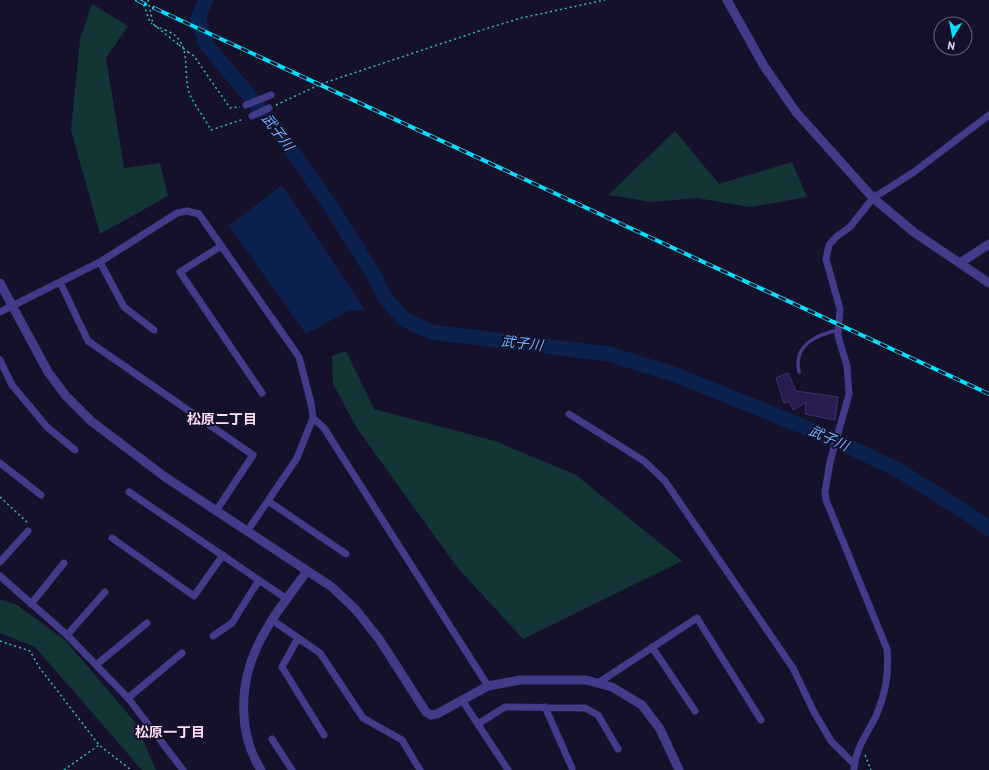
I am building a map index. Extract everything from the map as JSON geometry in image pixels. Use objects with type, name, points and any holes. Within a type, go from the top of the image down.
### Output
[{"type":"street","points":[[728,0],[764,66],[796,112],[873,198],[915,233],[989,282]]},
{"type":"street","points":[[246,105],[271,95]]},
{"type":"street","points":[[252,116],[269,108]]},
{"type":"street","points":[[854,767],[860,744],[875,717],[884,694],[888,670],[886,649],[826,500],[825,492],[830,462],[849,394],[849,381],[847,366],[838,336],[840,309],[826,259],[829,245],[836,237],[850,227],[873,198],[914,172],[989,115]]},
{"type":"street","points":[[0,312],[100,262],[177,213],[187,211],[199,214],[298,357],[308,386],[313,418],[297,458],[248,530]]},
{"type":"street","points":[[960,263],[989,244]]},
{"type":"street","points":[[221,246],[180,272],[262,393]]},
{"type":"street","points":[[100,262],[124,307],[154,330]]},
{"type":"street","points":[[60,282],[88,341],[253,455],[216,511]]},
{"type":"street","points":[[0,283],[48,372],[66,396],[91,421],[130,452],[216,511],[248,530],[332,587],[356,610],[379,638],[426,712],[431,715],[437,714],[488,686],[520,680],[586,680],[612,687],[642,705],[660,729],[678,770]]},
{"type":"street","points":[[0,360],[12,385],[47,427],[75,450]]},
{"type":"street","points":[[569,414],[644,461],[665,481],[793,668],[814,712],[831,741],[854,767]]},
{"type":"street","points":[[313,418],[324,428],[488,686]]},
{"type":"street","points":[[0,463],[41,495]]},
{"type":"street","points":[[129,492],[287,599]]},
{"type":"street","points":[[268,501],[346,554]]},
{"type":"street","points":[[0,562],[28,530]]},
{"type":"street","points":[[112,538],[194,596],[223,555]]},
{"type":"street","points":[[31,604],[64,563]]},
{"type":"street","points":[[261,770],[254,759],[244,726],[245,684],[256,647],[272,620],[308,571]]},
{"type":"street","points":[[0,576],[67,635],[128,698],[183,770]]},
{"type":"street","points":[[213,636],[232,623],[259,580]]},
{"type":"street","points":[[67,635],[105,592]]},
{"type":"street","points":[[598,683],[697,618],[762,720]]},
{"type":"street","points":[[272,620],[320,653],[363,718],[402,740],[420,770]]},
{"type":"street","points":[[96,665],[147,623]]},
{"type":"street","points":[[298,638],[282,667],[324,735]]},
{"type":"street","points":[[652,647],[695,711]]},
{"type":"street","points":[[128,698],[182,653]]},
{"type":"street","points":[[462,700],[508,770]]},
{"type":"street","points":[[478,724],[505,707],[584,708],[598,715],[618,749]]},
{"type":"street","points":[[545,707],[572,768]]},
{"type":"street","points":[[272,739],[292,770]]},
{"type":"lane","points":[[799,372],[798,357],[806,344],[820,334],[838,330]]},
{"type":"path","points":[[142,0],[150,22],[155,26],[172,32],[183,43],[190,94],[211,130],[252,116]]},
{"type":"path","points":[[148,0],[153,24],[194,56],[230,108],[246,105]]},
{"type":"path","points":[[269,108],[321,84],[453,39],[521,18],[605,0]]},
{"type":"path","points":[[0,497],[33,526],[28,530]]},
{"type":"path","points":[[0,641],[30,650],[39,666],[99,745],[131,770]]},
{"type":"path","points":[[860,744],[872,770]]},
{"type":"path","points":[[64,770],[99,745]]},
{"type":"green space","points":[[92,4],[128,26],[106,58],[124,168],[160,163],[168,196],[100,234],[71,130],[80,39]]},
{"type":"green space","points":[[675,131],[719,184],[792,162],[807,197],[750,207],[697,198],[652,202],[608,195]]},
{"type":"green space","points":[[346,351],[374,409],[495,441],[576,475],[682,561],[523,639],[457,567],[358,430],[333,384],[332,356]]},
{"type":"green space","points":[[0,599],[17,605],[66,641],[135,722],[156,770],[142,770],[35,647],[0,633]]},
{"type":"water","points":[[282,185],[365,310],[348,311],[306,334],[229,226]]},
{"type":"building","points":[[788,373],[796,391],[838,397],[835,420],[805,414],[806,402],[793,410],[789,401],[784,403],[776,378]]},
{"type":"waterway","name":"武子川","points":[[206,0],[198,18],[206,44],[273,124],[328,202],[375,277],[385,298],[405,320],[431,332],[609,354],[679,376],[831,438],[900,471],[973,517],[989,529]]},
{"type":"railway","points":[[137,0],[145,4]]},
{"type":"railway","points":[[154,8],[989,394]]},
{"type":"district","name":"松原二丁目","points":[[222,419]]},
{"type":"district","name":"松原一丁目","points":[[170,732]]}]
